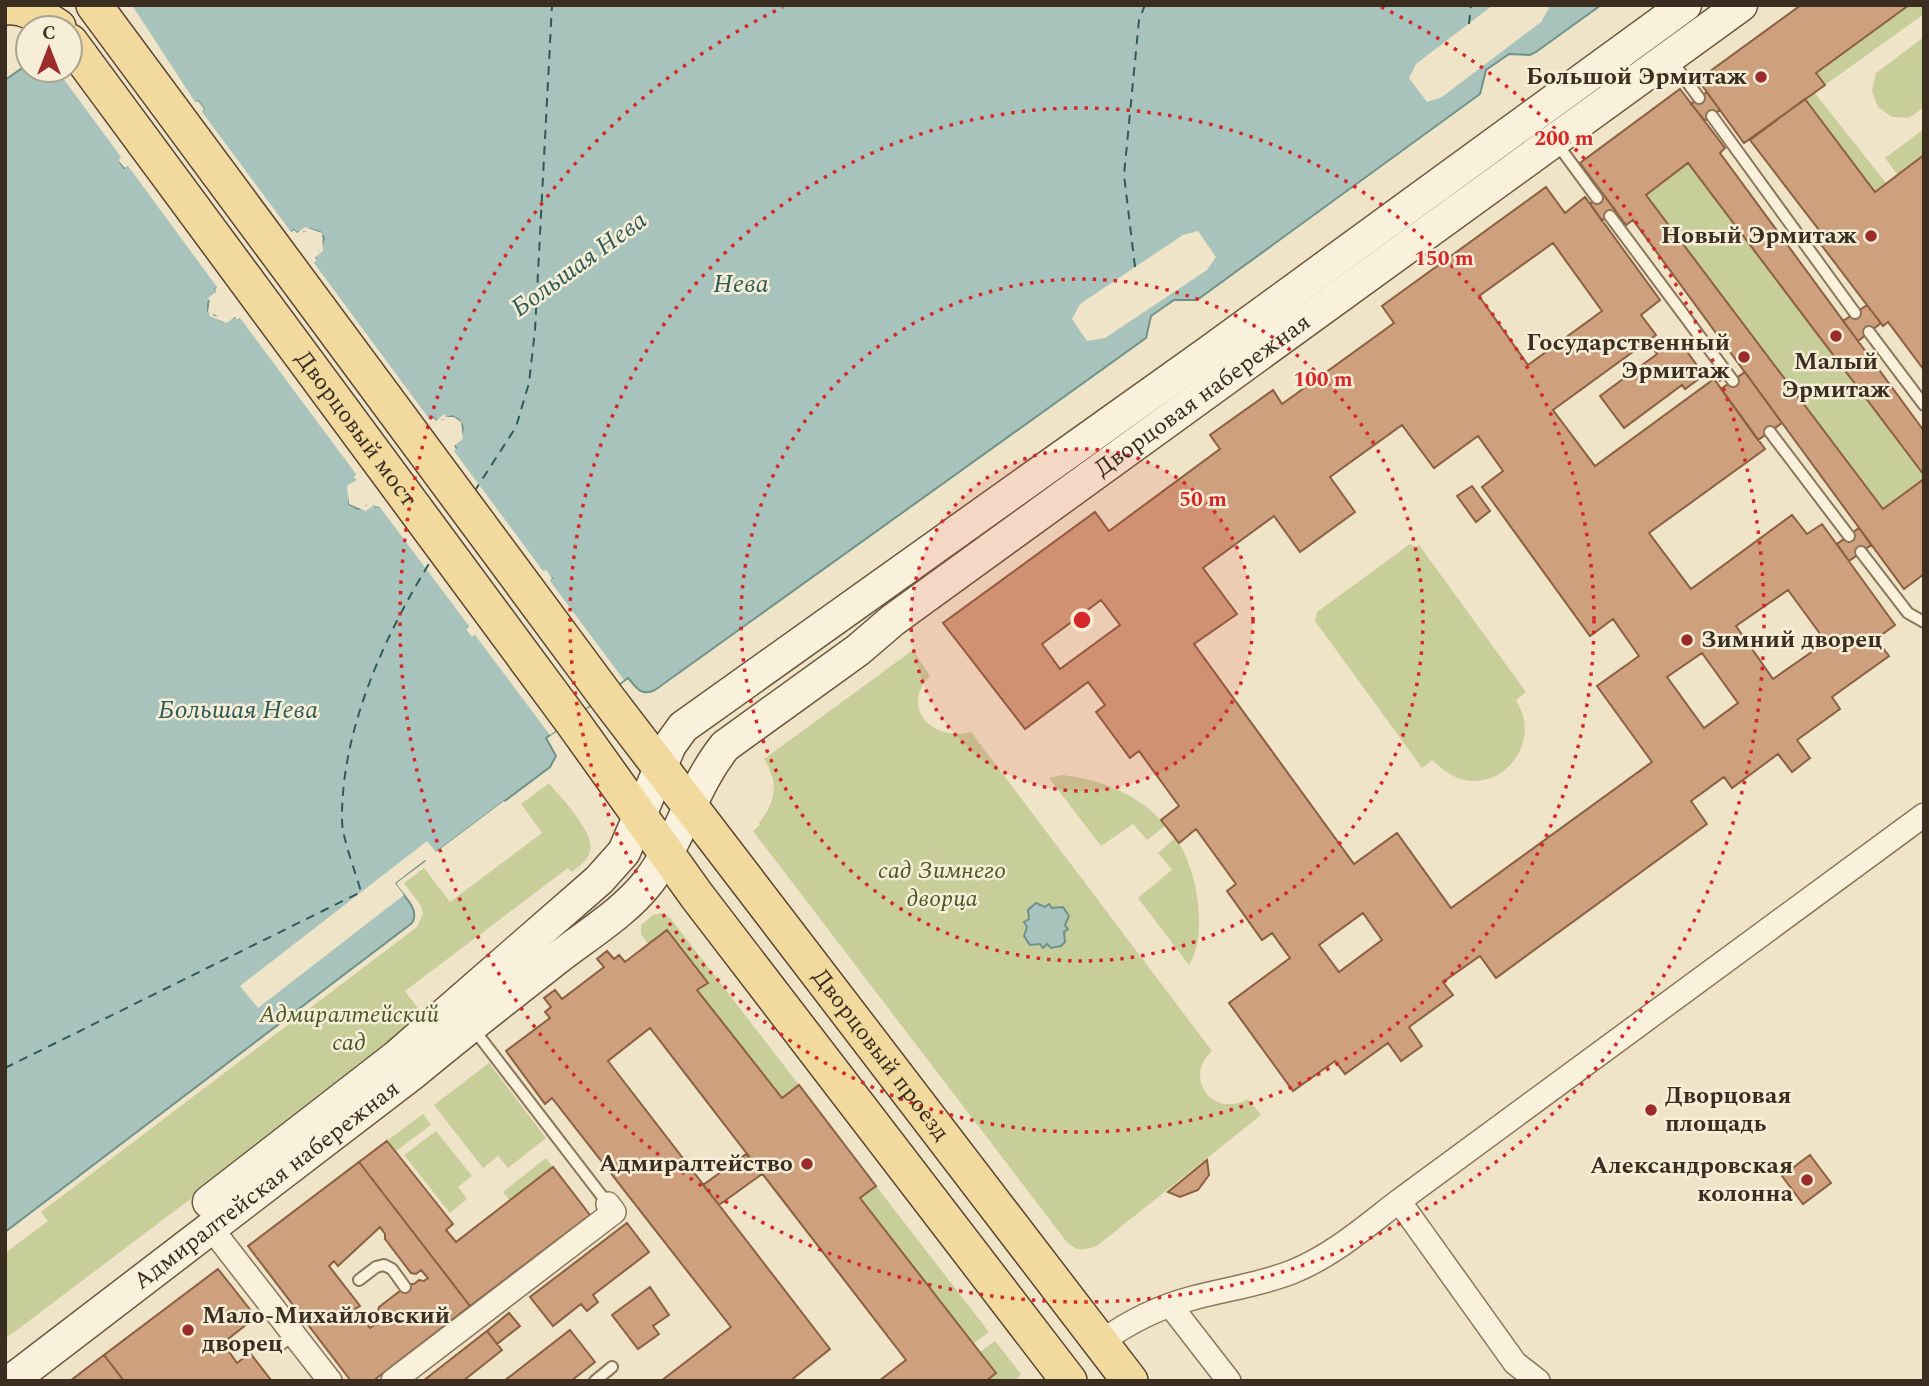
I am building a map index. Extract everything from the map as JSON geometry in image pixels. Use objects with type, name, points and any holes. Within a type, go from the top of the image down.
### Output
[{"type":"main road","name":"Дворцовый мост","points":[[94,5],[660,768]]},
{"type":"main road","name":"Дворцовая набережная","points":[[660,768],[670,745],[683,727],[701,713],[1209,352],[1685,5]]},
{"type":"main road","name":"Дворцовая набережная","points":[[690,806],[710,764],[725,746],[858,650],[893,620],[1741,5]]},
{"type":"main road","points":[[5,7],[13,6],[38,14]]},
{"type":"main road","name":"Дворцовый мост","points":[[84,60],[574,724],[639,818]]},
{"type":"main road","name":"Дворцовый проезд","points":[[660,768],[1101,1342]]},
{"type":"main road","name":"Адмиралтейская набережная","points":[[5,1358],[406,1048],[599,880],[624,852],[660,768]]},
{"type":"main road","name":"Адмиралтейская набережная","points":[[11,1381],[414,1073],[471,1025],[621,910],[648,883],[667,855],[690,806]]},
{"type":"main road","name":"Дворцовый проезд","points":[[639,818],[1065,1379]]},
{"type":"main road","points":[[1101,1342],[1130,1381]]},
{"type":"street","points":[[1101,1342],[1145,1314],[1170,1305],[1260,1283],[1329,1254],[1924,815]]},
{"type":"street","points":[[1399,1201],[1515,1363],[1538,1381]]},
{"type":"street","points":[[393,1381],[443,1335],[614,1212],[608,1204]]},
{"type":"street","points":[[211,1228],[286,1340],[330,1381]]},
{"type":"street","points":[[1170,1305],[1229,1381]]},
{"type":"lane","points":[[1668,56],[1699,98]]},
{"type":"lane","points":[[1713,116],[1855,313]]},
{"type":"lane","points":[[1555,140],[1597,198]]},
{"type":"lane","points":[[1610,216],[1733,380]]},
{"type":"lane","points":[[1869,332],[1924,405]]},
{"type":"lane","points":[[1770,432],[1849,536]]},
{"type":"lane","points":[[1861,552],[1908,613],[1924,622]]},
{"type":"lane","points":[[471,1025],[608,1204]]},
{"type":"lane","points":[[359,1280],[376,1267],[384,1265],[392,1269],[405,1287]]},
{"type":"lane","points":[[595,1381],[612,1367]]},
{"type":"green space","points":[[1909,5],[1924,5],[1924,14],[1825,85],[1816,73]]},
{"type":"green space","points":[[1924,37],[1924,107],[1909,118],[1892,117],[1878,107],[1872,91],[1876,73]]},
{"type":"green space","points":[[1814,92],[1886,183],[1875,192],[1805,99]]},
{"type":"green space","points":[[1924,129],[1924,155],[1898,175],[1885,158]]},
{"type":"green space","points":[[1688,163],[1924,475],[1924,479],[1883,509],[1646,195]]},
{"type":"green space","points":[[1410,544],[1416,547],[1419,545],[1526,692],[1516,700],[1524,720],[1522,745],[1510,765],[1490,778],[1478,781],[1460,779],[1432,760],[1422,768],[1315,621],[1317,612]]},
{"type":"green space","name":"сад Зимнего дворца","points":[[913,650],[930,676],[921,688],[918,700],[919,710],[925,720],[944,732],[971,732],[1212,1051],[1200,1073],[1206,1093],[1224,1104],[1235,1104],[1248,1099],[1261,1115],[1098,1245],[1089,1248],[1077,1249],[1066,1241],[753,831],[760,825],[774,792],[772,776],[764,759]]},
{"type":"green space","points":[[1062,775],[1091,780],[1119,790],[1145,806],[1165,826],[1147,840],[1133,824],[1101,846],[1049,778]]},
{"type":"green space","name":"Адмиралтейский сад","points":[[549,783],[588,835],[590,852],[587,858],[571,872],[568,868],[405,991],[423,1015],[422,1024],[5,1339],[5,1253],[48,1221],[41,1212],[417,927],[423,914],[421,906],[404,883],[424,868],[450,902],[542,833],[521,804]]},
{"type":"green space","points":[[1175,838],[1189,865],[1198,901],[1198,937],[1189,965],[1138,898],[1172,870],[1158,853]]},
{"type":"green space","points":[[663,913],[671,919],[799,1085],[782,1098],[697,990],[707,982],[667,930],[648,944],[641,934],[641,925],[653,915]]},
{"type":"green space","points":[[489,1063],[546,1138],[508,1168],[498,1156],[483,1168],[434,1105]]},
{"type":"green space","points":[[423,1114],[431,1125],[396,1151],[388,1140]]},
{"type":"green space","points":[[436,1131],[472,1176],[458,1187],[467,1199],[450,1213],[404,1155]]},
{"type":"green space","points":[[546,1158],[553,1167],[510,1201],[503,1192]]},
{"type":"green space","points":[[876,1186],[989,1332],[973,1344],[860,1198]]},
{"type":"green space","points":[[995,1341],[1021,1374],[1015,1381],[986,1381],[980,1352]]},
{"type":"water","points":[[106,5],[1601,5],[1536,52],[1530,55],[1509,54],[1486,70],[1480,94],[1197,300],[1174,300],[1151,316],[1146,338],[655,690],[642,692],[628,678],[546,738],[556,756],[550,767],[395,883],[410,902],[414,913],[412,923],[5,1232],[5,80],[14,74],[14,84],[84,84],[84,45]],"holes":[[[198,101],[204,109],[124,168],[119,160]],[[310,229],[320,232],[324,238],[316,261],[238,319],[235,317],[222,321],[208,311],[208,303],[217,292],[215,289],[294,230],[296,233]],[[452,416],[459,420],[463,427],[461,437],[454,446],[456,448],[376,507],[374,504],[358,509],[349,504],[349,489],[356,480],[356,475],[434,418],[436,421]],[[543,572],[552,578],[475,635],[467,628]]]},
{"type":"water","points":[[1036,903],[1045,907],[1049,904],[1052,908],[1063,907],[1069,916],[1065,925],[1068,929],[1064,932],[1065,942],[1061,946],[1051,948],[1047,944],[1043,948],[1040,944],[1030,945],[1024,936],[1027,927],[1024,922],[1029,919],[1028,910]]},
{"type":"pier","points":[[100,5],[132,5],[195,102],[198,101],[204,109],[202,112],[291,232],[294,230],[297,233],[305,227],[322,233],[323,251],[315,258],[317,261],[314,263],[430,420],[434,418],[436,421],[444,414],[461,422],[463,439],[454,446],[454,451],[543,571],[546,570],[552,578],[550,581],[624,680],[550,735],[475,635],[472,637],[466,629],[469,626],[379,506],[374,505],[366,511],[349,504],[347,486],[356,480],[356,474],[240,318],[237,320],[235,317],[226,323],[210,316],[208,298],[216,292],[217,287],[128,166],[125,168],[118,160],[121,157],[67,84],[84,84],[84,17]],"holes":[[[304,231],[314,232],[321,241],[319,251],[312,256],[312,260],[238,315],[234,313],[227,318],[214,316],[211,309],[219,290],[293,235],[297,236]],[[443,419],[455,421],[459,425],[458,439],[451,444],[451,448],[377,503],[373,501],[366,506],[352,502],[352,487],[358,483],[359,477],[433,423]]]},
{"type":"pier","points":[[1493,5],[1547,5],[1549,8],[1541,22],[1442,97],[1427,102],[1409,78],[1416,64]]},
{"type":"pier","points":[[1198,231],[1216,257],[1207,270],[1105,338],[1087,341],[1072,319],[1080,304],[1183,235]]},
{"type":"pier","points":[[504,801],[506,804],[428,863],[425,860],[395,883],[404,895],[258,1008],[240,986],[427,841],[436,852]]},
{"type":"building","name":"Большой Эрмитаж","points":[[1801,5],[1909,5],[1816,73],[1825,85],[1744,143],[1698,80]]},
{"type":"building","name":"Малый Эрмитаж","points":[[1680,89],[1725,148],[1720,153],[1924,431],[1924,475],[1688,163],[1646,195],[1883,509],[1924,479],[1924,574],[1904,589],[1633,220],[1626,225],[1580,163]]},
{"type":"building","points":[[1707,92],[1720,110],[1705,121],[1691,104]]},
{"type":"building","name":"Новый Эрмитаж","points":[[1805,99],[1875,192],[1924,155],[1924,370],[1888,322],[1883,326],[1816,238],[1822,234],[1750,140]]},
{"type":"building","name":"Зимний дворец","points":[[1546,187],[1565,213],[1585,197],[1660,300],[1641,315],[1656,335],[1553,410],[1595,466],[1714,379],[1765,449],[1649,533],[1691,589],[1792,515],[1807,534],[1822,524],[1895,625],[1876,639],[1889,656],[1832,697],[1840,709],[1797,740],[1810,758],[1792,772],[1778,754],[1732,788],[1724,777],[1691,801],[1707,824],[1496,978],[1480,956],[1443,982],[1453,995],[1409,1027],[1422,1046],[1401,1061],[1388,1043],[1345,1074],[1335,1061],[1293,1091],[1229,1003],[1290,958],[1272,933],[1262,940],[1227,891],[1236,884],[1196,829],[1179,843],[1161,820],[1179,806],[1139,751],[1130,758],[1096,712],[1105,705],[1088,682],[1025,729],[943,623],[1095,512],[1109,531],[1220,449],[1210,435],[1273,390],[1282,404],[1394,323],[1382,306]],"holes":[[[1553,243],[1602,311],[1528,365],[1479,296]],[[1402,425],[1434,468],[1478,436],[1503,471],[1482,487],[1590,636],[1613,619],[1639,656],[1597,686],[1652,762],[1451,908],[1397,833],[1354,864],[1194,644],[1237,614],[1203,568],[1274,516],[1300,552],[1355,512],[1330,477]],[[1788,590],[1826,642],[1773,679],[1736,626]],[[1101,600],[1120,625],[1060,669],[1042,644]],[[1702,653],[1738,703],[1704,728],[1667,677]],[[1363,913],[1382,940],[1339,972],[1319,945]]]},
{"type":"building","points":[[1603,194],[1616,211],[1602,221],[1590,204]]},
{"type":"building","points":[[1867,305],[1881,323],[1858,341],[1843,321]]},
{"type":"building","points":[[1671,339],[1673,343],[1678,339],[1701,371],[1697,374],[1700,378],[1685,389],[1682,385],[1624,428],[1600,396],[1657,354],[1655,351]]},
{"type":"building","points":[[1745,372],[1782,423],[1758,440],[1721,389]]},
{"type":"building","points":[[1472,486],[1490,511],[1476,522],[1457,496]]},
{"type":"building","points":[[1859,528],[1871,545],[1849,561],[1837,544]]},
{"type":"building","name":"Адмиралтейство","points":[[667,930],[708,983],[697,990],[782,1098],[799,1085],[876,1186],[860,1198],[996,1373],[986,1381],[879,1381],[906,1360],[650,1028],[608,1061],[830,1349],[790,1381],[661,1381],[731,1327],[552,1098],[545,1104],[506,1051],[550,1018],[545,1012],[551,1007],[544,998],[555,990],[562,999],[604,967],[597,959],[607,951],[614,959],[619,955],[625,962]]},
{"type":"building","points":[[387,1141],[453,1224],[446,1230],[456,1242],[553,1167],[590,1215],[470,1306],[359,1162]]},
{"type":"building","points":[[746,1154],[762,1174],[719,1205],[703,1185]]},
{"type":"building","name":"Александровская колонна","points":[[1810,1155],[1831,1183],[1803,1204],[1782,1176]]},
{"type":"building","points":[[1207,1160],[1209,1175],[1198,1190],[1180,1197],[1168,1192]]},
{"type":"building","points":[[359,1162],[470,1306],[373,1381],[351,1381],[248,1246]],"holes":[[[380,1227],[385,1239],[411,1273],[416,1274],[421,1270],[428,1278],[409,1284],[379,1307],[378,1312],[371,1317],[376,1324],[370,1328],[355,1309],[360,1306],[329,1266],[334,1261],[338,1266]]]},
{"type":"building","points":[[627,1223],[649,1252],[593,1295],[598,1302],[587,1311],[581,1304],[553,1326],[530,1297]]},
{"type":"building","name":"Мало-Михайловский дворец","points":[[218,1269],[256,1317],[223,1343],[237,1363],[250,1353],[271,1380],[124,1381],[104,1355]]},
{"type":"building","points":[[650,1287],[669,1315],[653,1326],[659,1334],[638,1349],[612,1315]]},
{"type":"building","points":[[509,1313],[520,1326],[497,1344],[487,1331]]},
{"type":"building","points":[[570,1330],[595,1362],[571,1381],[504,1381]]},
{"type":"building","points":[[487,1331],[502,1350],[463,1381],[423,1381]]},
{"type":"building","points":[[104,1355],[124,1381],[70,1381]]},
{"type":"ferry route","points":[[474,492],[516,427],[529,383],[535,330],[552,5]]},
{"type":"ferry route","points":[[1135,267],[1124,175],[1139,20],[1145,5]]},
{"type":"ferry route","points":[[1469,24],[1471,5]]},
{"type":"ferry route","points":[[5,1068],[361,892],[342,820],[349,752],[369,684],[383,651],[432,559]]},
{"type":"place","name":"Большой Эрмитаж","points":[[1761,77]]},
{"type":"place","name":"Новый Эрмитаж","points":[[1871,236]]},
{"type":"place","name":"Малый Эрмитаж","points":[[1836,336]]},
{"type":"place","name":"Государственный Эрмитаж","points":[[1744,357]]},
{"type":"place","name":"Зимний дворец","points":[[1687,640]]},
{"type":"place","name":"Дворцовая площадь","points":[[1651,1110]]},
{"type":"place","name":"Адмиралтейство","points":[[807,1164]]},
{"type":"place","name":"Александровская колонна","points":[[1807,1180]]},
{"type":"place","name":"Мало-Михайловский дворец","points":[[188,1330]]},
{"type":"water label","name":"Большая Нева","points":[[579,264]]},
{"type":"water label","name":"Нева","points":[[741,284]]},
{"type":"water label","name":"Большая Нева","points":[[238,710]]}]
